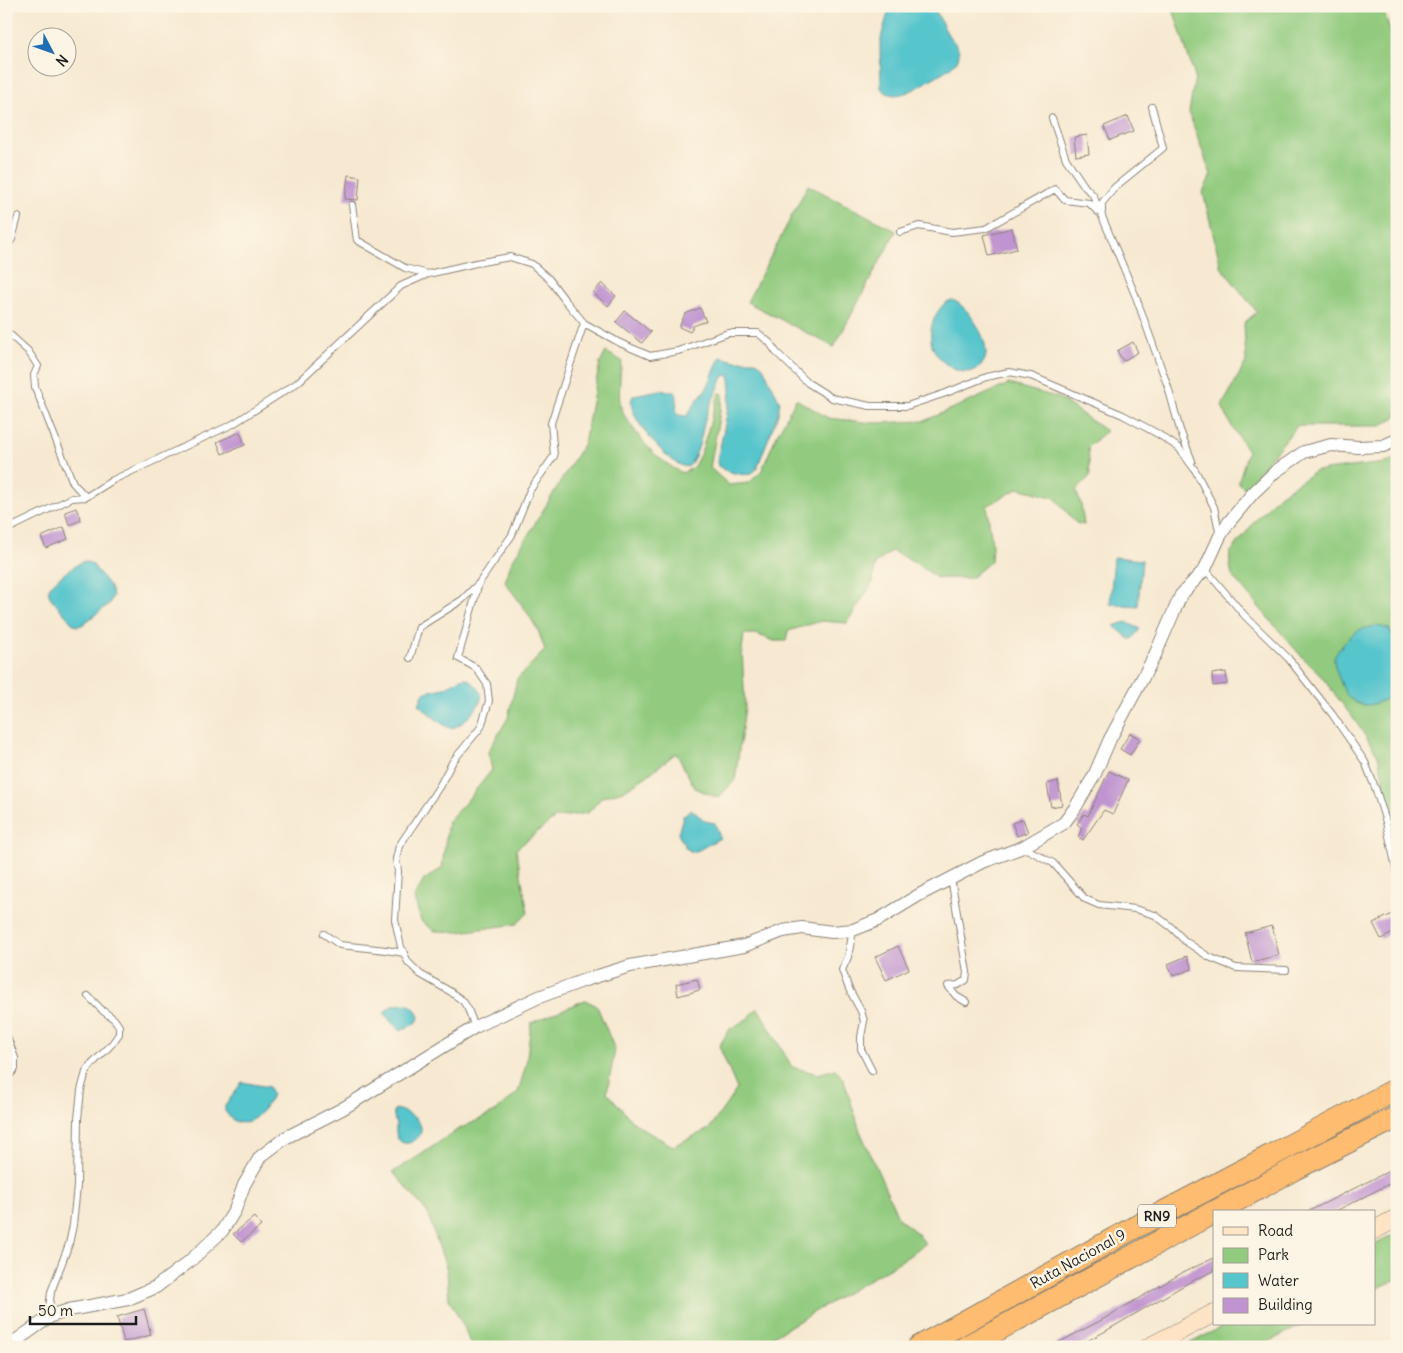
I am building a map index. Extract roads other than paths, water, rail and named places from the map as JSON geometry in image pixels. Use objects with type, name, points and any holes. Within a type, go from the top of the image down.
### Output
[{"type":"highway","name":"Ruta Nacional 9","points":[[919,1347],[1128,1231],[1397,1089]]},
{"type":"highway","name":"Ruta Nacional 9","points":[[1219,1210],[1397,1117]]},
{"type":"highway","name":"Ruta Nacional 9","points":[[966,1347],[1213,1213]]},
{"type":"street","points":[[7,1347],[51,1316],[70,1310],[128,1299],[172,1276],[207,1247],[222,1231],[236,1210],[244,1185],[260,1157],[284,1138],[342,1109],[475,1026],[539,997],[630,966],[744,946],[784,931],[802,928],[832,932],[853,930],[878,920],[919,894],[983,862],[1023,847],[1064,824],[1094,776],[1110,739],[1155,655],[1181,595],[1204,568],[1220,536],[1252,493],[1276,471],[1304,452],[1331,445],[1358,448],[1383,446],[1397,440]]},
{"type":"street","points":[[1376,1229],[1397,1218]]},
{"type":"street","points":[[1149,1347],[1213,1314]]},
{"type":"lane","points":[[1102,217],[1102,204],[1115,187],[1163,148],[1152,107]]},
{"type":"lane","points":[[1052,118],[1066,159],[1092,195],[1136,298],[1168,387],[1180,430],[1195,470],[1214,507],[1220,536]]},
{"type":"lane","points":[[900,232],[918,226],[952,232],[986,228],[1054,189],[1065,200],[1089,203],[1102,217]]},
{"type":"lane","points":[[352,205],[357,240],[405,268],[428,274]]},
{"type":"lane","points":[[6,248],[12,239],[18,217]]},
{"type":"lane","points":[[6,530],[72,498],[86,497],[113,480],[233,424],[297,383],[400,286],[428,274],[510,257],[532,264],[549,279],[584,323],[620,343],[650,356],[678,351],[728,333],[758,333],[808,383],[832,398],[870,406],[907,406],[986,377],[1009,372],[1031,376],[1123,415],[1158,434],[1179,448],[1195,470]]},
{"type":"lane","points":[[410,658],[419,627],[462,600],[479,583],[512,535],[530,490],[554,456],[551,423],[584,323]]},
{"type":"lane","points":[[6,331],[28,351],[38,366],[34,376],[35,387],[73,483],[86,497]]},
{"type":"lane","points":[[1204,568],[1245,616],[1288,658],[1332,714],[1365,762],[1386,822],[1397,873]]},
{"type":"lane","points":[[475,1026],[463,1001],[420,974],[408,962],[401,947],[395,920],[398,871],[396,859],[399,846],[439,787],[453,761],[481,727],[489,701],[487,684],[476,668],[458,658],[479,583]]},
{"type":"lane","points":[[1023,847],[1053,863],[1085,899],[1099,905],[1135,909],[1155,914],[1185,941],[1209,957],[1236,968],[1286,970]]},
{"type":"lane","points":[[951,878],[968,972],[966,980],[958,985],[948,986],[956,996],[966,1002]]},
{"type":"lane","points":[[853,930],[848,957],[842,970],[864,1021],[861,1049],[872,1071]]},
{"type":"lane","points":[[324,934],[340,945],[404,954]]},
{"type":"lane","points":[[45,1320],[49,1308],[50,1292],[70,1244],[73,1225],[77,1186],[78,1119],[81,1090],[86,1072],[119,1034],[119,1026],[114,1019],[88,996]]},
{"type":"lane","points":[[6,1034],[15,1058],[15,1069],[6,1079]]},
{"type":"water","points":[[890,6],[932,6],[947,33],[958,47],[959,53],[957,61],[947,69],[914,89],[893,95],[886,93],[881,88],[880,45]]},
{"type":"water","points":[[952,300],[958,303],[972,317],[983,337],[986,356],[983,363],[969,372],[961,372],[947,365],[935,352],[931,341],[934,318],[947,302]]},
{"type":"water","points":[[721,357],[735,361],[758,362],[763,367],[780,402],[778,414],[757,468],[752,474],[734,473],[718,466],[717,461],[729,403],[729,376],[723,377],[710,406],[697,451],[689,466],[683,466],[662,451],[641,426],[634,414],[631,403],[634,395],[655,391],[671,391],[676,393],[677,397],[676,413],[687,416],[707,388]]},
{"type":"water","points":[[1114,557],[1142,560],[1138,606],[1110,604]]},
{"type":"water","points":[[84,561],[92,564],[110,587],[113,596],[109,604],[82,625],[77,626],[72,623],[50,597],[49,589],[59,578]]},
{"type":"water","points":[[1126,622],[1140,629],[1131,640],[1114,626]]},
{"type":"water","points":[[1379,626],[1389,629],[1397,642],[1397,688],[1382,701],[1361,705],[1346,694],[1334,663],[1334,658],[1335,654],[1361,629]]},
{"type":"water","points":[[466,678],[479,689],[481,699],[473,712],[459,725],[451,728],[448,727],[419,705],[423,694],[426,692],[444,688]]},
{"type":"water","points":[[691,809],[705,821],[715,823],[720,838],[692,852],[686,848],[678,834],[683,816]]},
{"type":"water","points":[[402,1004],[414,1008],[419,1018],[417,1022],[401,1031],[384,1012],[392,1006]]},
{"type":"water","points":[[242,1082],[269,1087],[272,1094],[257,1116],[251,1120],[239,1123],[229,1116],[225,1111],[225,1106]]},
{"type":"water","points":[[396,1109],[411,1115],[419,1122],[420,1135],[410,1143],[404,1143],[396,1135],[394,1110]]}]
